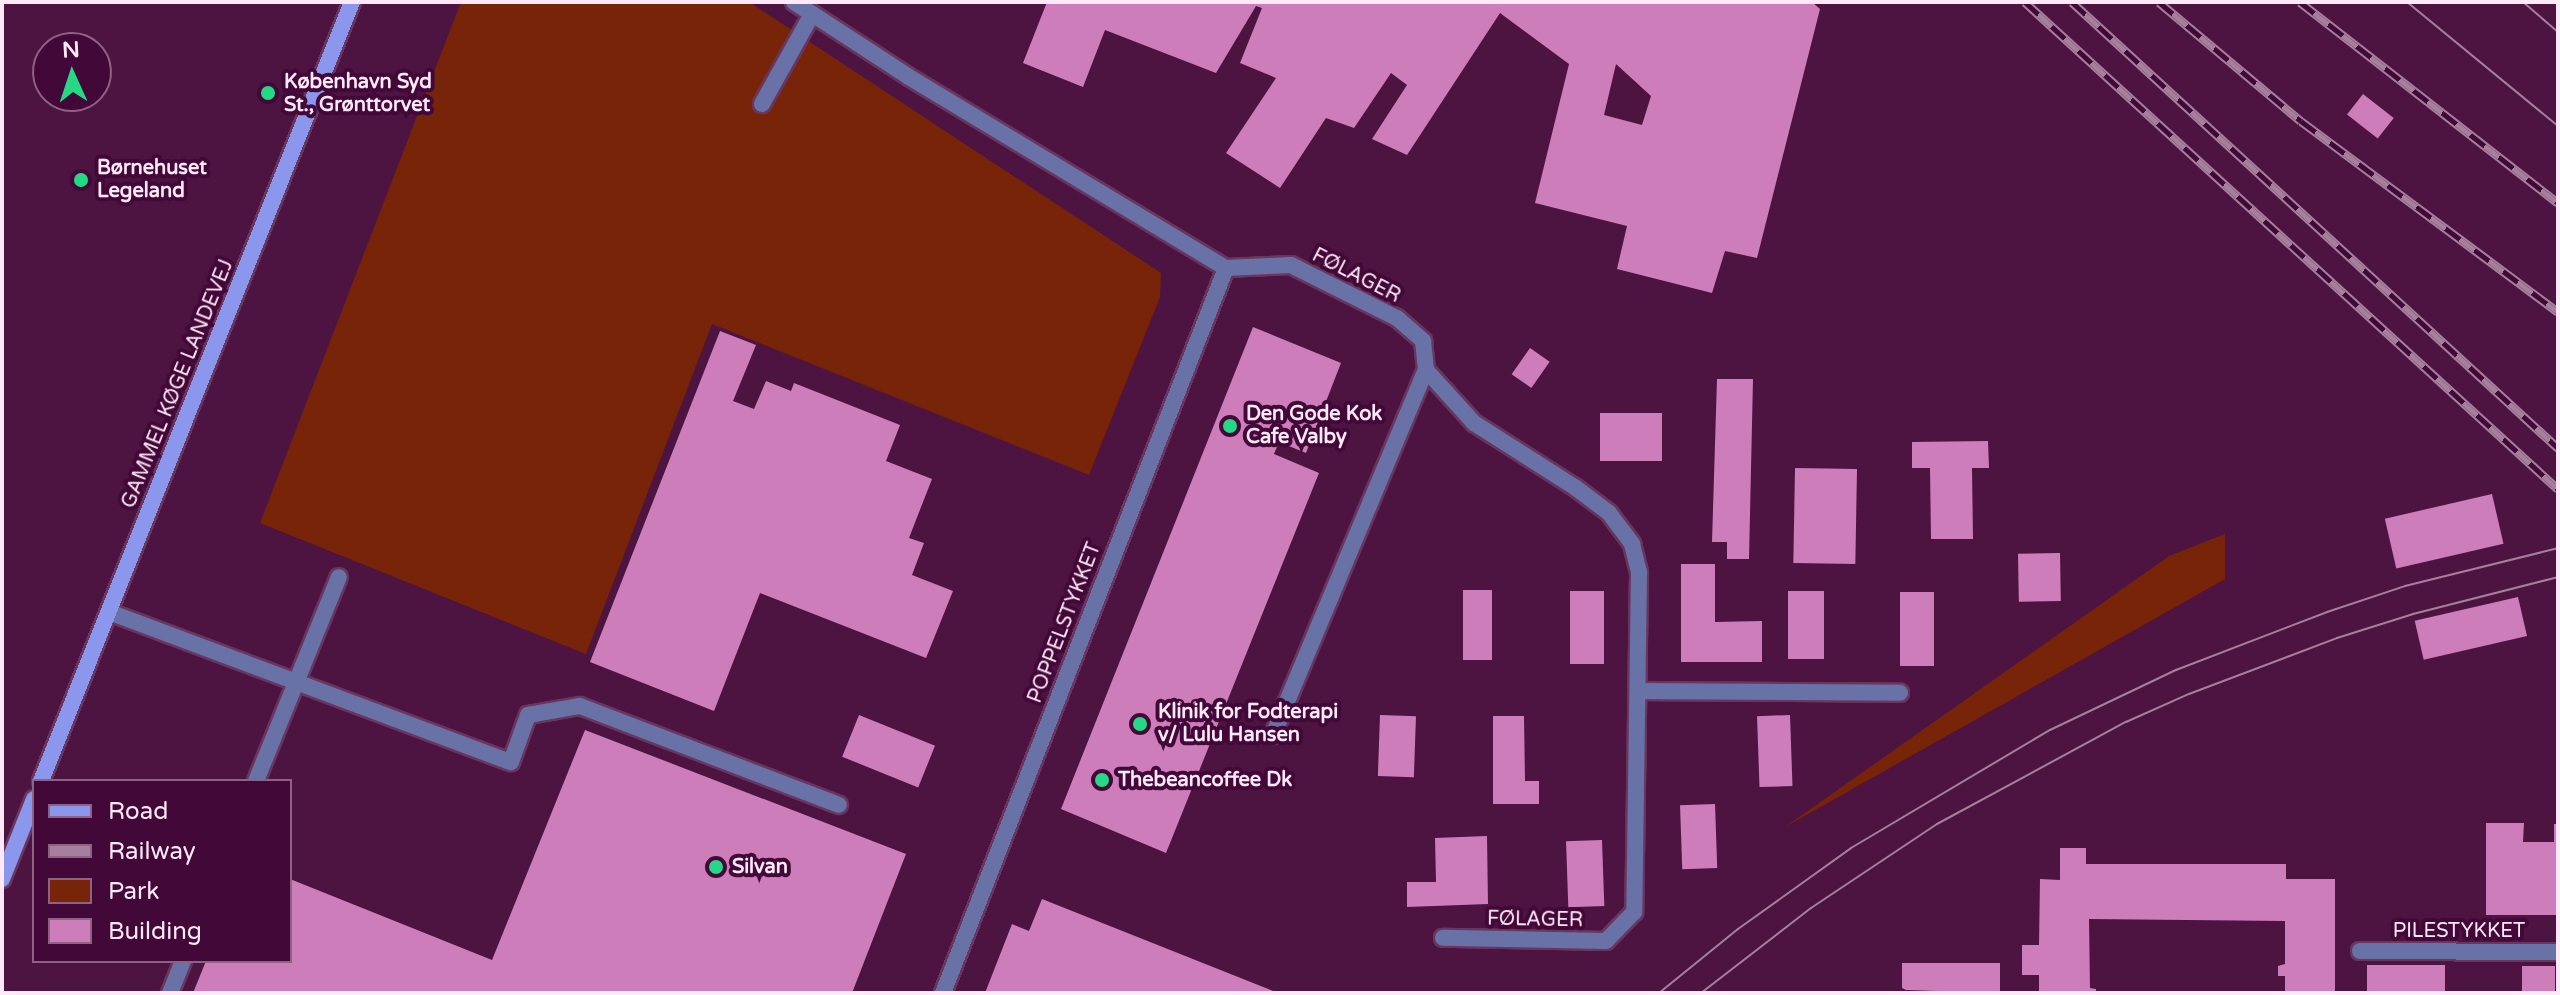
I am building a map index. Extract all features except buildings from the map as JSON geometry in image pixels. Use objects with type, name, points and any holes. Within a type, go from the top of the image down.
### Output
[{"type":"street","name":"GAMMEL KØGE LANDEVEJ","points":[[42,779],[352,2]]},
{"type":"street","points":[[794,2],[921,84],[1226,268]]},
{"type":"street","points":[[762,104],[812,14]]},
{"type":"street","name":"FØLAGER","points":[[1226,268],[1291,265],[1397,318],[1423,341],[1426,370],[1474,423],[1576,488],[1609,513],[1632,544],[1639,573],[1640,691],[1634,912],[1606,941],[1443,938]]},
{"type":"street","name":"POPPELSTYKKET","points":[[943,993],[1226,268]]},
{"type":"street","points":[[1273,735],[1426,370]]},
{"type":"street","points":[[257,779],[339,577]]},
{"type":"street","points":[[109,612],[511,762],[528,715],[580,706],[839,805]]},
{"type":"street","points":[[1640,691],[1900,693]]},
{"type":"street","points":[[2,879],[32,804]]},
{"type":"street","name":"PILESTYKKET","points":[[2360,951],[2558,952]]},
{"type":"street","points":[[170,993],[182,963]]},
{"type":"green space","points":[[461,2],[749,2],[1161,273],[1160,297],[1089,475],[712,324],[586,654],[260,523]]},
{"type":"green space","points":[[2225,534],[2225,579],[1785,827],[2169,556]]},
{"type":"tram line","points":[[2407,2],[2558,126]]},
{"type":"tram line","points":[[2523,2],[2558,32]]},
{"type":"tram line","points":[[1659,993],[1738,929],[1851,848],[2050,730],[2176,670],[2327,612],[2405,586],[2558,548]]},
{"type":"tram line","points":[[1701,993],[1811,908],[1937,824],[2126,722],[2189,694],[2337,638],[2413,614],[2558,577]]},
{"type":"railway","points":[[2025,2],[2558,489]]},
{"type":"railway","points":[[2072,2],[2558,448]]},
{"type":"railway","points":[[2159,2],[2301,121],[2558,312]]},
{"type":"railway","points":[[2300,2],[2558,203]]},
{"type":"place","name":"København Syd St., Grønttorvet","points":[[268,93]]},
{"type":"place","name":"Børnehuset Legeland","points":[[81,180]]},
{"type":"place","name":"Den Gode Kok Cafe Valby","points":[[1230,426]]},
{"type":"place","name":"Klinik for Fodterapi v/ Lulu Hansen","points":[[1140,724]]},
{"type":"place","name":"Thebeancoffee Dk","points":[[1102,780]]},
{"type":"place","name":"Silvan","points":[[716,867]]}]
